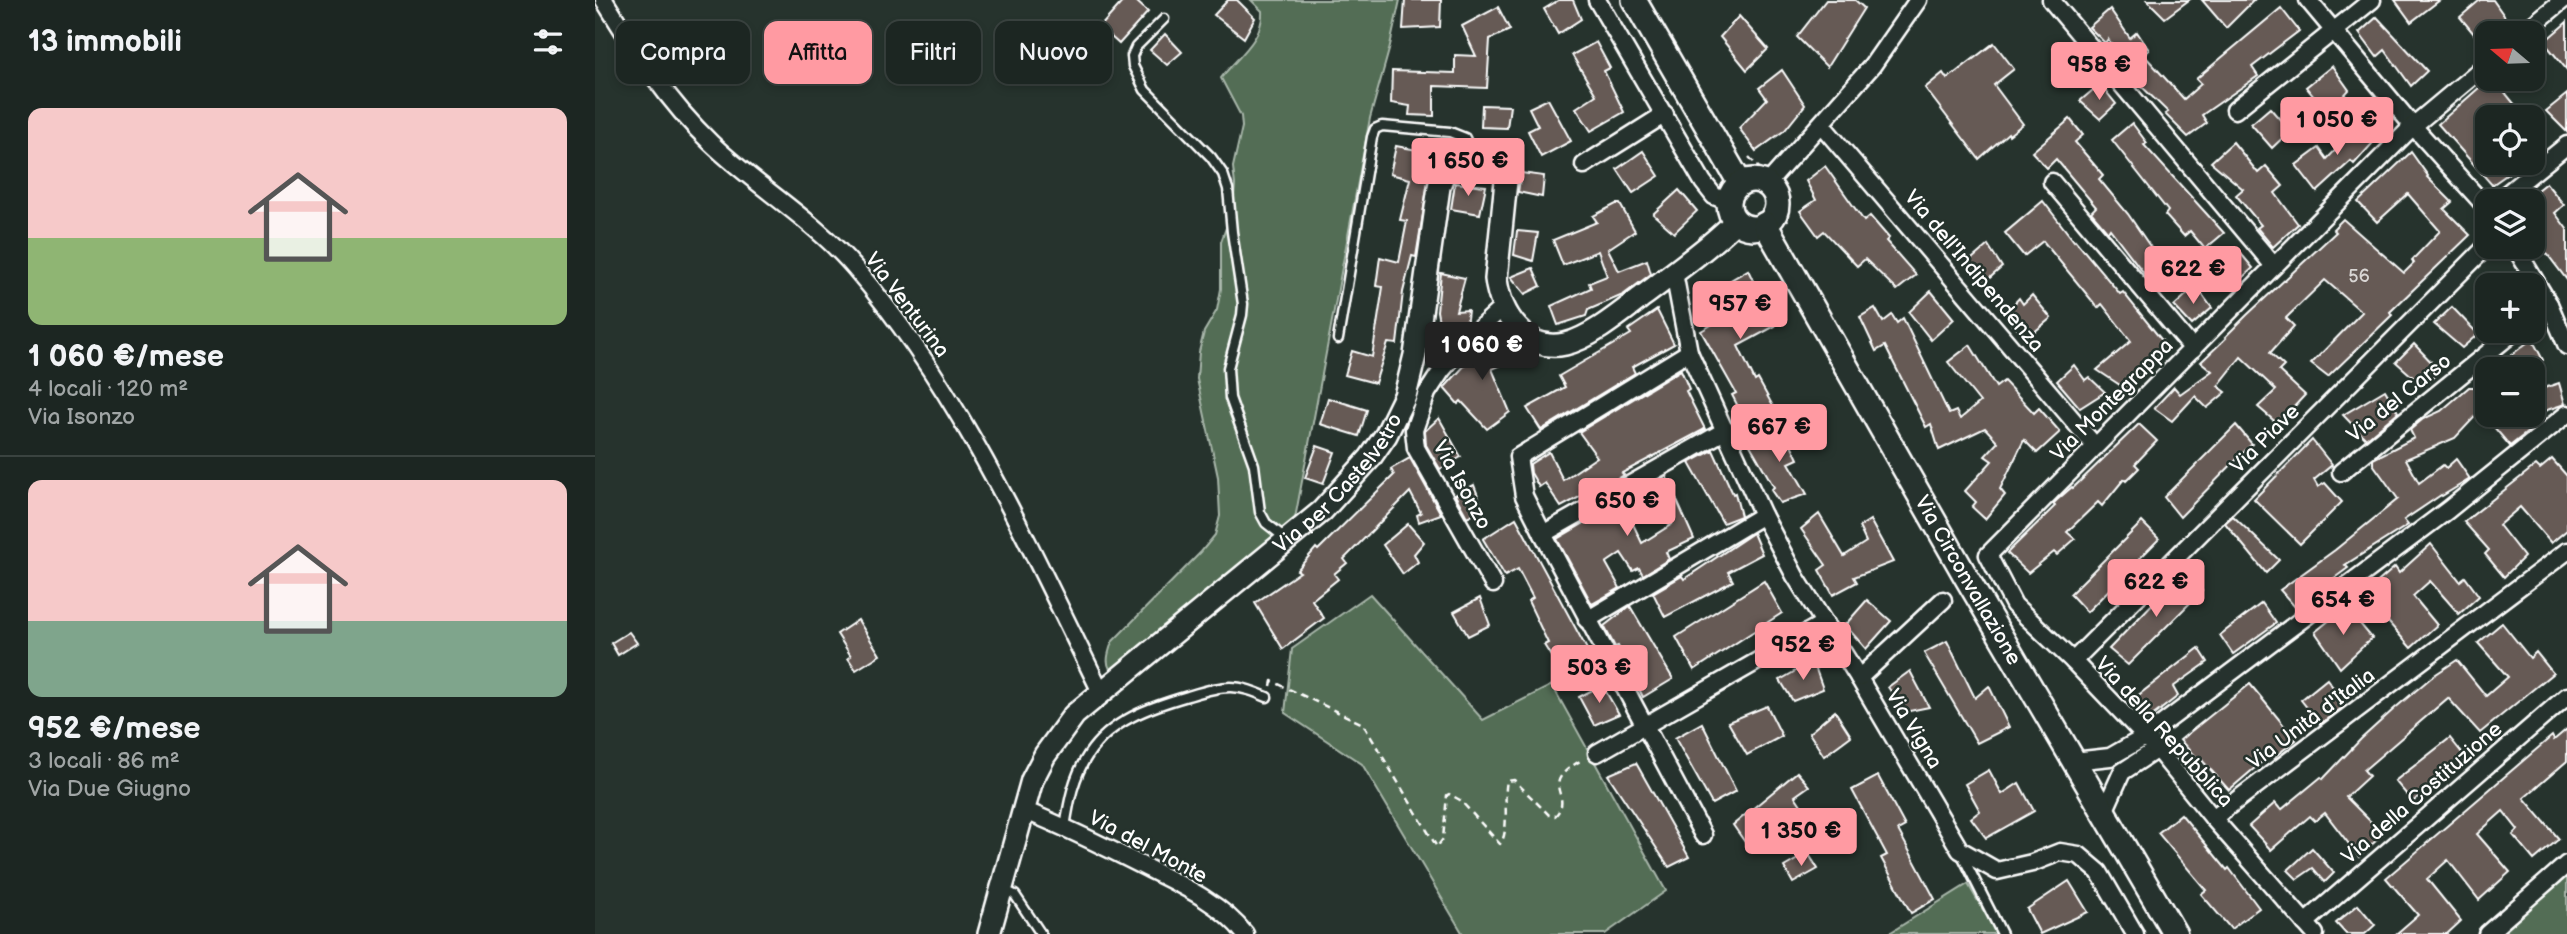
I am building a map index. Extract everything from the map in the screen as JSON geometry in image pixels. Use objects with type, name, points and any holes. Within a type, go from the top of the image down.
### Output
[{"type":"main road","points":[[1634,0],[1735,202],[1750,228],[1765,224],[1773,216],[1777,205],[1775,193],[1767,184],[1757,180],[1735,202]]},
{"type":"main road","name":"Via Circonvallazione","points":[[1765,224],[2175,934]]},
{"type":"street","name":"Via Venturina","points":[[604,0],[642,62],[674,104],[713,145],[854,266],[920,354],[974,439],[1101,692]]},
{"type":"street","points":[[1471,152],[1486,155],[1498,162],[1506,181],[1496,279],[1498,294],[1513,326],[1527,337],[1553,346],[1567,344],[1613,319],[1711,245],[1735,202],[1714,195],[1703,182],[1597,0]]},
{"type":"street","points":[[1767,184],[1872,66],[1918,0]]},
{"type":"street","points":[[2051,0],[2274,266]]},
{"type":"street","points":[[2308,0],[2413,126],[2475,195]]},
{"type":"street","points":[[2235,110],[2372,0]]},
{"type":"street","points":[[2538,21],[2563,0]]},
{"type":"street","name":"Via Montegrappa","points":[[1988,555],[2413,126],[2475,74]]},
{"type":"street","points":[[1584,165],[1665,114]]},
{"type":"street","name":"Via dell'Indipendenza","points":[[1821,124],[2095,446]]},
{"type":"street","points":[[2513,189],[2567,145]]},
{"type":"street","name":"Via per Castelvetro","points":[[989,934],[1032,780],[1045,755],[1074,715],[1322,511],[1387,435],[1405,396],[1415,355],[1439,187],[1451,162],[1471,152]]},
{"type":"street","points":[[2052,183],[2193,349]]},
{"type":"street","name":"Via Piave","points":[[2073,662],[2475,258]]},
{"type":"street","points":[[2522,259],[2549,304],[2567,346]]},
{"type":"street","name":"Via Vigna","points":[[1674,273],[1689,352],[1763,515],[1824,623],[1960,850]]},
{"type":"street","points":[[2545,307],[2549,304]]},
{"type":"street","name":"Via Isonzo","points":[[1493,584],[1413,439],[1433,382],[1468,339],[1503,307]]},
{"type":"street","name":"Via del Carso","points":[[2341,472],[2500,343]]},
{"type":"street","points":[[1689,352],[1518,457],[1524,496],[1542,534],[1703,835]]},
{"type":"street","points":[[2074,761],[2110,757],[2145,737],[2448,510],[2567,414]]},
{"type":"street","points":[[1542,534],[1726,430]]},
{"type":"street","points":[[1587,620],[1763,515]]},
{"type":"street","name":"Via Unità d'Italia","points":[[2213,818],[2465,631],[2567,551]]},
{"type":"street","name":"Via della Repubblica","points":[[1988,555],[2014,605],[2157,749],[2213,818],[2310,928]]},
{"type":"street","points":[[1859,678],[1943,600]]},
{"type":"street","points":[[1597,753],[1824,623]]},
{"type":"street","name":"Via della Costituzione","points":[[2310,928],[2567,695]]},
{"type":"street","points":[[2104,812],[2122,772],[2157,749]]},
{"type":"street","name":"Via del Monte","points":[[1023,810],[1065,827],[1178,884],[1222,911],[1245,934]]},
{"type":"street","points":[[1960,850],[1997,871],[2032,863],[2060,852],[2079,855],[2099,872],[2135,934]]},
{"type":"street","points":[[2487,934],[2567,864]]},
{"type":"lane","points":[[1164,19],[1136,47],[1132,56],[1133,66],[1145,90],[1211,157],[1226,180],[1243,304],[1227,368],[1230,398],[1254,465],[1260,512],[1266,523],[1288,540]]},
{"type":"lane","points":[[1338,340],[1375,129],[1382,126],[1450,132],[1465,138],[1471,152]]},
{"type":"lane","points":[[1065,827],[1070,796],[1089,753],[1109,731],[1127,718],[1148,708],[1218,688],[1245,689],[1266,696]]},
{"type":"lane","points":[[1960,850],[2002,934]]},
{"type":"lane","points":[[1002,889],[1015,895],[1041,934]]},
{"type":"path","points":[[1266,696],[1272,681],[1363,724],[1437,847],[1443,839],[1447,795],[1460,800],[1500,844],[1505,834],[1504,799],[1507,781],[1514,780],[1549,815],[1555,816],[1561,806],[1558,781],[1561,774],[1597,753]]},
{"type":"green space","points":[[1251,0],[1400,0],[1370,118],[1294,524],[1116,676],[1108,660],[1112,642],[1201,552],[1215,535],[1220,516],[1218,477],[1197,379],[1204,332],[1217,310],[1221,289],[1221,242],[1233,208],[1233,167],[1242,127],[1241,116],[1221,78],[1259,30],[1262,11]]},
{"type":"green space","points":[[1370,594],[1483,720],[1552,685],[1666,891],[1605,934],[1463,934],[1362,764],[1285,713],[1292,649]]},
{"type":"green space","points":[[2567,875],[2567,934],[2498,934]]},
{"type":"green space","points":[[1968,884],[1997,934],[1888,934]]},
{"type":"building","points":[[1124,0],[1135,0],[1148,12],[1119,44],[1112,38],[1112,21],[1105,21]]},
{"type":"building","points":[[1228,0],[1237,0],[1255,18],[1244,38],[1214,15]]},
{"type":"building","points":[[1405,0],[1441,0],[1440,27],[1403,29]]},
{"type":"building","points":[[1559,0],[1573,0],[1581,19],[1558,34],[1544,9]]},
{"type":"building","points":[[1826,0],[1855,0],[1864,8],[1827,67],[1797,37]]},
{"type":"building","points":[[2147,0],[2189,0],[2165,18]]},
{"type":"building","points":[[2202,0],[2254,0],[2226,28]]},
{"type":"building","points":[[2395,0],[2440,0],[2411,22]]},
{"type":"building","points":[[2480,0],[2493,0],[2505,17],[2500,21],[2475,21],[2475,35],[2460,17]]},
{"type":"building","points":[[1498,7],[1510,30],[1490,39],[1487,88],[1434,86],[1434,116],[1409,115],[1410,106],[1391,103],[1392,71],[1455,73],[1455,55],[1476,56],[1462,26]]},
{"type":"building","points":[[2281,8],[2299,31],[2252,67],[2258,76],[2202,115],[2207,123],[2188,137],[2165,114],[2168,112],[2135,80],[2108,39],[2105,43],[2089,27],[2110,9],[2130,38],[2137,32],[2149,50],[2144,55],[2184,99],[2201,84],[2196,79]]},
{"type":"building","points":[[1739,16],[1768,49],[1747,70],[1720,37]]},
{"type":"building","points":[[2377,17],[2427,71],[2411,86],[2385,50],[2377,57],[2359,33]]},
{"type":"building","points":[[2567,22],[2567,70],[2545,43]]},
{"type":"building","points":[[1165,34],[1182,52],[1167,65],[1150,50]]},
{"type":"building","points":[[1596,42],[1610,68],[1604,71],[1624,112],[1591,131],[1576,108],[1596,95],[1572,55]]},
{"type":"building","points":[[1994,43],[2014,69],[1994,85],[2023,124],[2009,135],[2008,133],[1979,159],[1925,88],[1943,73],[1947,79]]},
{"type":"building","points":[[2332,66],[2349,90],[2322,119],[2305,106],[2314,97],[2306,87]]},
{"type":"building","points":[[1782,70],[1805,105],[1785,130],[1756,151],[1739,128],[1767,99],[1759,88]]},
{"type":"building","points":[[2100,84],[2116,104],[2100,119],[2080,101]]},
{"type":"building","points":[[2475,91],[2504,91],[2515,105],[2475,105],[2475,166],[2438,124]]},
{"type":"building","points":[[2567,94],[2567,132],[2546,111]]},
{"type":"building","points":[[1548,99],[1571,141],[1541,157],[1528,131],[1538,126],[1529,108]]},
{"type":"building","points":[[1482,105],[1510,106],[1507,128],[1481,127]]},
{"type":"building","points":[[2270,108],[2290,131],[2272,148],[2251,124]]},
{"type":"building","points":[[2070,119],[2083,135],[2075,142],[2103,175],[2099,179],[2128,214],[2156,255],[2160,251],[2176,273],[2157,290],[2110,229],[2108,232],[2091,212],[2096,207],[2056,159],[2047,168],[2032,152]]},
{"type":"building","points":[[2365,119],[2379,136],[2354,164],[2351,161],[2317,192],[2296,165],[2319,148],[2327,159]]},
{"type":"building","points":[[2132,123],[2147,143],[2144,145],[2224,233],[2205,249],[2190,231],[2184,236],[2165,215],[2168,211],[2112,140]]},
{"type":"building","points":[[2233,142],[2258,173],[2266,166],[2283,186],[2275,193],[2298,224],[2273,247],[2257,228],[2261,225],[2236,195],[2243,189],[2211,162]]},
{"type":"building","points":[[1396,146],[1433,153],[1416,257],[1412,256],[1403,292],[1397,344],[1388,343],[1375,383],[1345,375],[1352,351],[1372,357],[1383,287],[1376,286],[1380,257],[1399,262],[1407,221],[1400,220],[1410,179],[1390,174]]},
{"type":"building","points":[[1643,151],[1659,176],[1633,193],[1617,169]]},
{"type":"building","points":[[2411,152],[2427,177],[2452,202],[2444,209],[2470,235],[2390,312],[2392,315],[2328,377],[2311,364],[2362,312],[2325,280],[2286,318],[2294,326],[2270,353],[2284,366],[2279,371],[2305,395],[2278,424],[2258,407],[2276,390],[2241,357],[2218,386],[2226,392],[2207,408],[2195,396],[2172,421],[2154,408],[2174,387],[2180,394],[2212,371],[2201,362],[2336,232],[2333,229],[2343,219],[2404,273],[2414,263],[2412,260],[2440,231],[2408,194],[2377,222],[2358,202]]},
{"type":"building","points":[[1825,166],[1864,221],[1870,216],[1889,238],[1886,241],[1916,275],[1897,290],[1865,259],[1857,266],[1824,231],[1818,236],[1800,211],[1816,200],[1806,181]]},
{"type":"building","points":[[1521,173],[1544,176],[1542,197],[1518,192]]},
{"type":"building","points":[[2483,175],[2506,175],[2492,185]]},
{"type":"building","points":[[1455,183],[1486,186],[1480,214],[1451,209]]},
{"type":"building","points":[[2546,183],[2564,205],[2555,213],[2567,229],[2567,280],[2545,251],[2545,189],[2538,189]]},
{"type":"building","points":[[1679,190],[1697,211],[1674,233],[1653,214]]},
{"type":"building","points":[[2043,201],[2074,241],[2120,294],[2123,292],[2168,348],[2126,389],[2097,370],[2131,341],[2102,304],[2098,308],[2043,241],[2024,256],[2005,233]]},
{"type":"building","points":[[1620,204],[1635,231],[1608,249],[1619,271],[1647,260],[1651,274],[1623,295],[1588,310],[1586,316],[1558,325],[1551,306],[1591,288],[1589,283],[1607,276],[1598,251],[1563,265],[1553,240],[1597,222],[1593,216]]},
{"type":"building","points":[[1517,231],[1538,233],[1533,261],[1514,255]]},
{"type":"building","points":[[1988,245],[2002,267],[1983,284],[1966,264]]},
{"type":"building","points":[[2237,249],[2253,268],[2234,285],[2219,266]]},
{"type":"building","points":[[1533,268],[1541,286],[1525,294],[1511,277]]},
{"type":"building","points":[[1748,270],[1775,326],[1738,346],[1755,381],[1758,379],[1774,408],[1746,422],[1732,395],[1736,393],[1701,331],[1718,321],[1707,302],[1727,291],[1724,284]]},
{"type":"building","points":[[1441,273],[1465,278],[1456,311],[1468,310],[1466,327],[1457,336],[1442,339],[1437,311]]},
{"type":"building","points":[[2196,286],[2212,308],[2192,325],[2174,306]]},
{"type":"building","points":[[1931,291],[1954,319],[1931,340],[1909,312]]},
{"type":"building","points":[[2032,295],[2051,318],[2027,338],[2008,320],[2013,313],[2009,309],[2019,298],[2023,304]]},
{"type":"building","points":[[2452,307],[2475,331],[2475,337],[2462,348],[2434,324]]},
{"type":"building","points":[[1875,308],[1883,322],[1892,315],[1897,323],[1903,318],[1949,414],[1956,411],[1960,419],[1980,402],[1948,362],[1970,345],[1996,387],[2004,381],[2034,413],[2039,408],[2060,432],[2037,453],[2024,440],[2000,489],[2005,495],[1985,519],[1972,507],[1976,502],[1965,491],[1992,461],[1985,456],[1998,442],[1985,428],[1939,450],[1931,424],[1926,427],[1885,346],[1876,351],[1860,317]]},
{"type":"building","points":[[1657,310],[1674,344],[1632,367],[1635,373],[1541,430],[1527,408],[1565,387],[1559,376],[1631,334],[1628,330]]},
{"type":"building","points":[[1493,331],[1515,359],[1492,369],[1510,412],[1487,429],[1461,401],[1458,404],[1444,388],[1468,362],[1466,358],[1476,346]]},
{"type":"building","points":[[2527,343],[2534,343],[2541,357],[2509,357]]},
{"type":"building","points":[[2414,344],[2440,371],[2423,386],[2396,362]]},
{"type":"building","points":[[2074,365],[2085,380],[2089,377],[2105,392],[2080,408],[2057,381]]},
{"type":"building","points":[[1681,370],[1689,389],[1686,391],[1705,429],[1622,473],[1624,475],[1604,487],[1602,485],[1561,507],[1545,483],[1539,487],[1531,473],[1530,464],[1549,452],[1563,480],[1597,457],[1579,432]]},
{"type":"building","points":[[2559,383],[2565,404],[2545,411],[2545,388]]},
{"type":"building","points":[[2469,387],[2474,387],[2475,417],[2455,438],[2406,459],[2419,483],[2443,465],[2446,468],[2456,459],[2470,479],[2404,520],[2408,525],[2345,565],[2348,568],[2295,607],[2280,590],[2398,499],[2373,464],[2373,459],[2414,438],[2410,430],[2423,419],[2441,411]]},
{"type":"building","points":[[2385,390],[2398,412],[2366,439],[2343,415]]},
{"type":"building","points":[[1328,398],[1367,410],[1359,436],[1320,424]]},
{"type":"building","points":[[1439,418],[1461,457],[1440,469],[1426,445],[1425,431]]},
{"type":"building","points":[[1781,423],[1798,459],[1789,463],[1807,494],[1780,503],[1750,445]]},
{"type":"building","points":[[2139,424],[2157,441],[2135,464],[2139,468],[2126,481],[2124,479],[2102,506],[2098,502],[2067,532],[2075,539],[2057,555],[2054,552],[2028,573],[2007,553],[2055,506],[2053,504],[2057,500]]},
{"type":"building","points":[[2236,425],[2252,444],[2180,517],[2164,497]]},
{"type":"building","points":[[2494,427],[2526,427],[2529,431],[2510,446]]},
{"type":"building","points":[[2312,440],[2332,465],[2314,480],[2318,487],[2325,483],[2342,502],[2300,544],[2254,499]]},
{"type":"building","points":[[1317,446],[1335,452],[1323,484],[1305,478]]},
{"type":"building","points":[[1713,450],[1733,494],[1735,493],[1741,516],[1723,523],[1689,463]]},
{"type":"building","points":[[1410,458],[1441,514],[1419,522],[1417,515],[1421,513],[1410,492],[1344,559],[1347,563],[1334,574],[1338,579],[1312,600],[1324,618],[1283,649],[1255,603],[1300,572],[1297,570],[1316,548],[1318,550],[1394,475],[1391,469]]},
{"type":"building","points":[[2552,459],[2567,476],[2567,530],[2551,543],[2520,507],[2499,525],[2524,557],[2504,577],[2485,554],[2489,550],[2464,522],[2536,465],[2540,469]]},
{"type":"building","points":[[1666,476],[1694,539],[1666,552],[1669,559],[1643,575],[1639,568],[1633,571],[1621,553],[1606,563],[1620,588],[1592,604],[1557,539],[1622,501],[1623,503]],"holes":[[[1663,503],[1672,524],[1642,543],[1632,522]]]},
{"type":"building","points":[[1474,485],[1483,509],[1467,517],[1455,495]]},
{"type":"building","points":[[1819,514],[1844,556],[1866,542],[1859,527],[1870,520],[1893,562],[1854,577],[1857,582],[1833,595],[1819,570],[1826,565],[1801,529]]},
{"type":"building","points":[[2233,516],[2279,560],[2266,573],[2225,523]]},
{"type":"building","points":[[1516,518],[1589,653],[1559,669],[1544,645],[1548,643],[1528,601],[1533,598],[1518,569],[1505,576],[1483,539]]},
{"type":"building","points":[[2142,522],[2159,539],[2087,612],[2070,594]]},
{"type":"building","points":[[1408,524],[1424,542],[1414,554],[1418,562],[1403,574],[1383,545]]},
{"type":"building","points":[[1753,533],[1762,554],[1728,572],[1733,581],[1665,617],[1653,593],[1682,576],[1684,579]]},
{"type":"building","points":[[2431,544],[2460,581],[2465,577],[2479,596],[2459,614],[2430,581],[2413,596],[2437,625],[2411,648],[2364,594],[2395,567],[2399,573]]},
{"type":"building","points":[[2183,572],[2202,591],[2128,665],[2109,649]]},
{"type":"building","points":[[1764,581],[1782,613],[1694,670],[1676,637]]},
{"type":"building","points":[[1480,598],[1490,625],[1468,636],[1454,612]]},
{"type":"building","points":[[1867,600],[1891,621],[1866,649],[1845,625]]},
{"type":"building","points":[[2262,603],[2276,623],[2233,654],[2220,635]]},
{"type":"building","points":[[1630,606],[1673,679],[1643,697],[1618,646],[1615,647],[1604,626]]},
{"type":"building","points":[[2346,607],[2372,638],[2340,668],[2315,632]]},
{"type":"building","points":[[858,620],[880,655],[856,670],[848,658],[851,656],[837,634]]},
{"type":"building","points":[[2502,623],[2530,658],[2536,652],[2553,673],[2480,733],[2448,698],[2364,770],[2369,776],[2346,797],[2383,834],[2359,857],[2325,813],[2315,821],[2310,816],[2271,850],[2249,826],[2275,803],[2281,810],[2321,777],[2323,779],[2394,709],[2433,676],[2457,660],[2486,696],[2508,677],[2478,643]]},
{"type":"building","points":[[629,632],[637,643],[618,655],[611,643]]},
{"type":"building","points":[[1947,641],[1975,698],[1989,686],[2009,727],[1977,743],[1924,653]]},
{"type":"building","points":[[2199,648],[2208,662],[2173,687],[2178,696],[2151,717],[2136,697]]},
{"type":"building","points":[[1813,661],[1823,689],[1793,701],[1780,680]]},
{"type":"building","points":[[1910,671],[1929,707],[1905,712],[1888,687]]},
{"type":"building","points":[[2327,679],[2346,705],[2320,724],[2301,700]]},
{"type":"building","points":[[2250,684],[2296,740],[2273,758],[2270,755],[2229,790],[2180,740]]},
{"type":"building","points":[[1602,685],[1619,714],[1594,725],[1579,697]]},
{"type":"building","points":[[1767,706],[1782,736],[1747,755],[1728,722]]},
{"type":"building","points":[[1835,711],[1851,736],[1824,756],[1809,733]]},
{"type":"building","points":[[1702,723],[1736,791],[1712,804],[1675,738]]},
{"type":"building","points":[[2567,729],[2567,761],[2524,798],[2559,839],[2534,860],[2513,835],[2518,830],[2503,811],[2477,834],[2510,872],[2479,900],[2448,860],[2427,879],[2461,921],[2447,934],[2396,934],[2418,915],[2386,878],[2552,736],[2554,740]]},
{"type":"building","points":[[2450,738],[2466,758],[2443,776],[2441,773],[2413,802],[2395,781]]},
{"type":"building","points":[[1636,763],[1689,857],[1669,867],[1608,775]]},
{"type":"building","points":[[1989,770],[2002,794],[2019,783],[2034,811],[1986,838],[1971,818],[1980,811],[1965,784]]},
{"type":"building","points":[[1797,772],[1809,786],[1795,796],[1805,811],[1785,827],[1779,816],[1747,845],[1733,825]]},
{"type":"building","points":[[1878,776],[1905,826],[1898,830],[1935,899],[1911,913],[1881,858],[1887,855],[1852,790]]},
{"type":"building","points":[[2181,814],[2227,870],[2229,868],[2259,908],[2231,929],[2201,894],[2206,890],[2158,833]]},
{"type":"building","points":[[2312,848],[2334,873],[2325,882],[2313,868],[2297,879],[2288,870]]},
{"type":"building","points":[[1808,853],[1818,869],[1793,883],[1784,867]]},
{"type":"building","points":[[2069,881],[2088,912],[2040,934],[2027,909]]},
{"type":"building","points":[[2358,905],[2375,925],[2365,934],[2346,934],[2336,923]]}]
